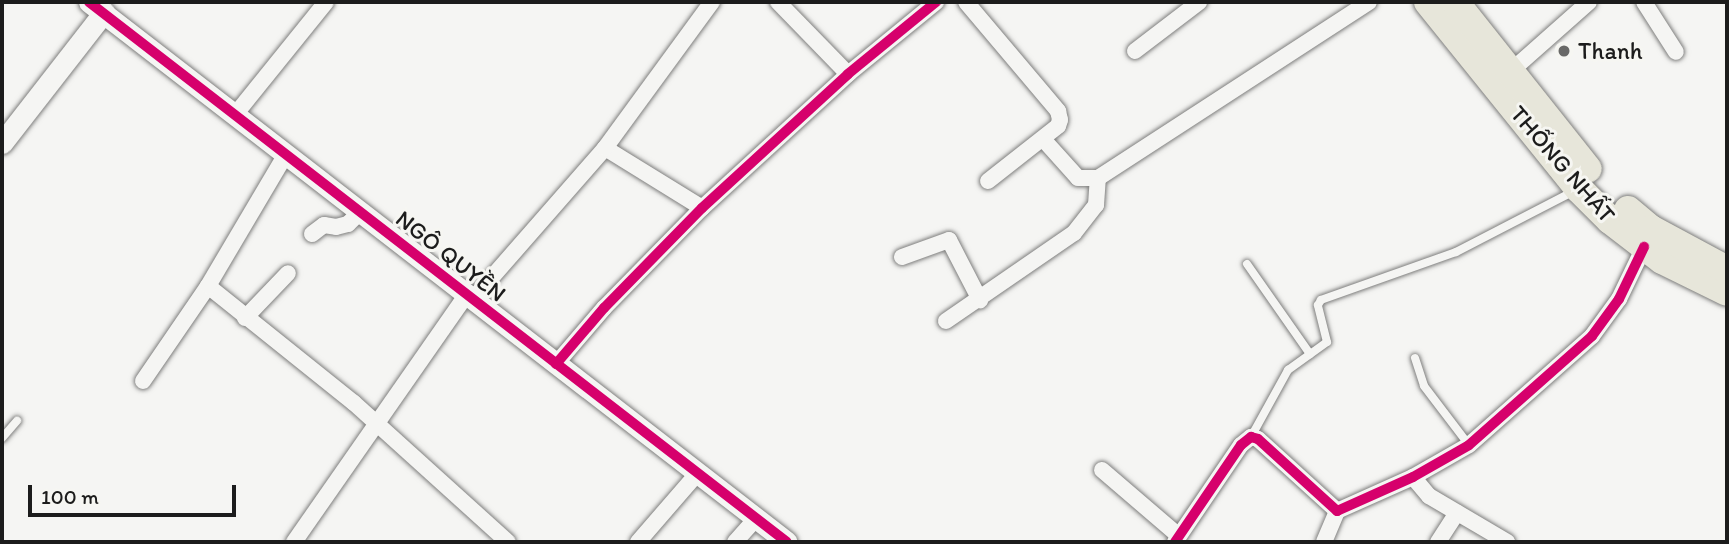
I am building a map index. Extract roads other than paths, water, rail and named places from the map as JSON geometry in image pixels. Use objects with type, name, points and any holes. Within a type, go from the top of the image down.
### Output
[{"type":"highway","name":"THỐNG NHẤT","points":[[1445,6],[1511,71],[1610,195],[1651,229],[1727,270]]},
{"type":"highway","name":"THỐNG NHẤT","points":[[1445,6],[1579,189],[1610,220],[1644,247],[1694,278],[1727,292]]},
{"type":"street","points":[[234,116],[326,2]]},
{"type":"street","points":[[294,542],[469,298],[605,148],[712,2]]},
{"type":"street","points":[[778,2],[848,74]]},
{"type":"street","points":[[556,364],[604,307],[702,208],[848,74],[936,2]]},
{"type":"street","points":[[966,2],[1058,111],[1058,126],[988,181]]},
{"type":"street","points":[[1135,51],[1199,2]]},
{"type":"street","points":[[1043,139],[1078,178],[1098,178],[1369,2]]},
{"type":"street","points":[[1511,71],[1589,2]]},
{"type":"street","points":[[1644,2],[1676,52]]},
{"type":"street","points":[[2,143],[100,6]]},
{"type":"street","name":"NGÔ QUYỀN","points":[[100,6],[234,116],[787,542]]},
{"type":"street","points":[[605,148],[702,208]]},
{"type":"street","points":[[143,381],[208,286],[286,155]]},
{"type":"street","points":[[946,321],[1074,233],[1096,205],[1098,178]]},
{"type":"street","points":[[312,234],[324,225],[336,227],[348,224],[360,212]]},
{"type":"street","points":[[902,257],[949,240],[980,300]]},
{"type":"street","points":[[1324,542],[1337,511],[1413,477],[1469,445],[1592,335],[1619,299],[1644,247]]},
{"type":"street","points":[[245,317],[288,274]]},
{"type":"street","points":[[208,286],[377,424],[508,542]]},
{"type":"street","points":[[1102,470],[1177,539],[1241,445],[1251,437],[1258,439],[1337,511]]},
{"type":"street","points":[[638,542],[697,474]]},
{"type":"street","points":[[1413,477],[1429,496],[1507,542]]},
{"type":"street","points":[[1438,542],[1457,513]]},
{"type":"street","points":[[735,542],[756,519]]},
{"type":"lane","points":[[1251,437],[1289,370],[1327,342],[1318,305],[1327,295],[1456,252],[1579,189]]},
{"type":"lane","points":[[1247,264],[1310,354]]},
{"type":"lane","points":[[1415,358],[1424,386],[1469,445]]},
{"type":"lane","points":[[2,438],[17,421]]},
{"type":"place","name":"Thanh","points":[[1564,51]]}]
